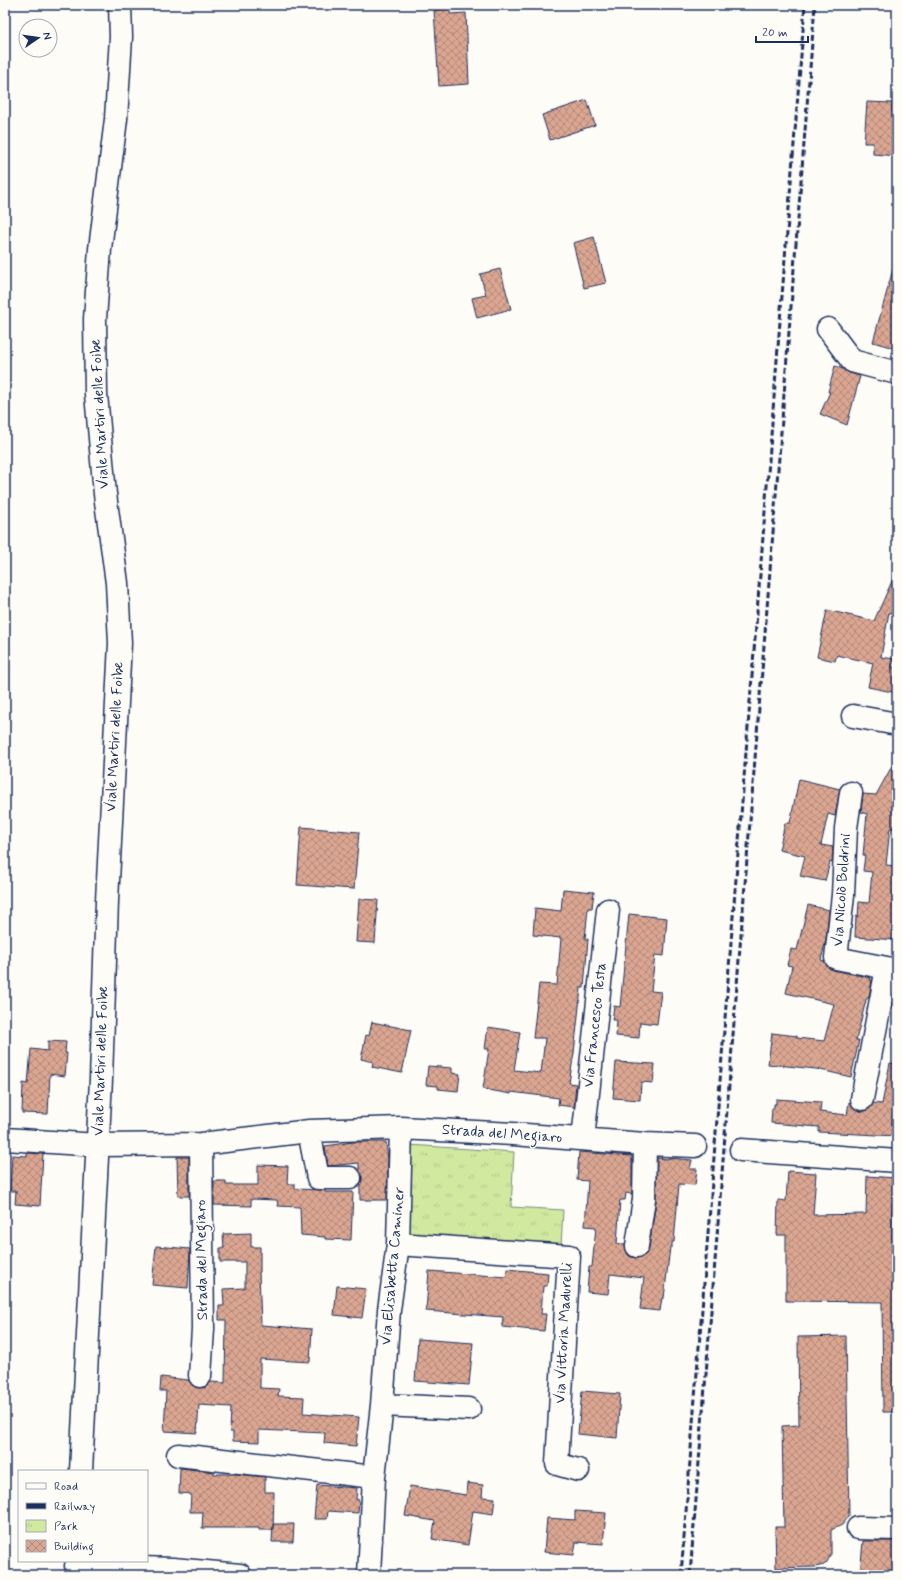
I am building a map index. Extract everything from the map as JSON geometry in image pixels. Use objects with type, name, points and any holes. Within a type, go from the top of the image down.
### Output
[{"type":"street","name":"Viale Martiri delle Foibe","points":[[80,1470],[98,1145],[120,643],[116,583],[105,494],[96,394],[95,319],[100,249],[116,118],[121,37],[120,5]]},
{"type":"street","points":[[828,329],[852,361],[897,373]]},
{"type":"street","points":[[853,716],[897,724]]},
{"type":"street","name":"Via Nicolò Boldrini","points":[[850,793],[846,828],[843,895],[836,958],[892,969],[862,1099]]},
{"type":"street","name":"Via Francesco Testa","points":[[583,1139],[608,910]]},
{"type":"street","name":"Strada del Megiaro","points":[[5,1139],[98,1145],[201,1144],[308,1131],[401,1128],[695,1146]]},
{"type":"street","name":"Via Elisabetta Caminer","points":[[369,1575],[374,1477],[382,1405],[389,1310],[398,1244],[401,1128]]},
{"type":"street","points":[[308,1131],[318,1178],[350,1178]]},
{"type":"street","name":"Strada del Megiaro","points":[[200,1376],[203,1330],[201,1144]]},
{"type":"street","points":[[637,1246],[644,1200],[645,1144]]},
{"type":"street","points":[[741,1150],[897,1161]]},
{"type":"street","name":"Via Vittoria Madurelli","points":[[398,1244],[569,1256],[557,1464],[578,1470]]},
{"type":"street","points":[[382,1405],[469,1409]]},
{"type":"street","points":[[178,1455],[374,1477]]},
{"type":"street","points":[[858,1528],[897,1529]]},
{"type":"street","points":[[75,1567],[173,1569],[240,1575]]},
{"type":"green space","points":[[410,1145],[514,1152],[511,1207],[563,1210],[561,1246],[404,1235]]},
{"type":"building","points":[[450,9],[450,14],[466,13],[469,84],[439,86],[434,10]]},
{"type":"building","points":[[587,100],[595,125],[550,140],[542,115]]},
{"type":"building","points":[[867,102],[892,103],[892,113],[897,113],[897,156],[873,154],[873,143],[864,143]]},
{"type":"building","points":[[594,237],[606,283],[584,288],[573,243]]},
{"type":"building","points":[[500,269],[511,309],[477,318],[472,298],[486,295],[480,274]]},
{"type":"building","points":[[893,269],[897,270],[897,349],[873,342]]},
{"type":"building","points":[[835,366],[849,373],[860,376],[847,425],[820,414],[830,392],[828,392]]},
{"type":"building","points":[[897,570],[897,616],[889,612],[881,657],[894,659],[892,667],[897,668],[897,693],[868,687],[873,663],[837,655],[835,661],[817,657],[827,610],[874,621]]},
{"type":"building","points":[[897,757],[897,829],[890,828],[886,865],[897,866],[897,940],[855,937],[856,916],[858,917],[859,902],[869,903],[872,872],[863,871],[867,814],[861,812],[863,794],[876,795]]},
{"type":"building","points":[[799,779],[840,789],[835,816],[828,814],[821,845],[833,847],[832,863],[830,862],[825,881],[800,876],[805,856],[779,850],[785,823],[790,823]]},
{"type":"building","points":[[301,827],[359,832],[354,889],[297,885]]},
{"type":"building","points":[[563,889],[594,892],[592,908],[588,908],[585,939],[588,939],[584,988],[581,988],[574,1053],[569,1083],[576,1084],[574,1107],[558,1105],[559,1098],[511,1092],[511,1094],[483,1089],[489,1049],[485,1049],[488,1027],[520,1032],[514,1070],[541,1073],[545,1038],[533,1038],[539,984],[557,985],[561,938],[533,935],[535,908],[561,911]]},
{"type":"building","points":[[359,899],[378,900],[375,943],[356,942]]},
{"type":"building","points":[[808,905],[829,910],[826,939],[821,960],[833,970],[871,978],[870,980],[872,980],[869,997],[866,1000],[856,1040],[859,1040],[851,1077],[816,1069],[768,1064],[772,1033],[824,1041],[834,1004],[786,993],[792,966],[787,965],[791,949],[797,950]]},
{"type":"building","points":[[629,914],[667,918],[664,956],[655,955],[651,991],[661,992],[657,1024],[640,1022],[639,1038],[616,1036],[617,1020],[612,1020],[614,1006],[620,1007]]},
{"type":"building","points":[[372,1022],[411,1030],[402,1073],[372,1067],[373,1062],[361,1059],[366,1035],[369,1036]]},
{"type":"building","points":[[48,1041],[66,1042],[65,1053],[67,1053],[65,1076],[50,1074],[48,1114],[22,1113],[23,1083],[28,1084],[31,1049],[48,1051]]},
{"type":"building","points":[[616,1062],[655,1064],[653,1083],[641,1082],[640,1100],[613,1098]]},
{"type":"building","points":[[890,1063],[897,1064],[897,1136],[819,1132],[819,1127],[771,1123],[772,1108],[774,1108],[774,1104],[776,1104],[776,1099],[821,1102],[820,1112],[847,1115],[849,1102],[854,1108],[860,1111],[866,1111],[873,1103],[882,1104]]},
{"type":"building","points":[[428,1066],[452,1068],[452,1073],[460,1074],[458,1091],[438,1089],[438,1086],[426,1085]]},
{"type":"building","points":[[353,1142],[386,1142],[388,1159],[387,1200],[360,1200],[360,1185],[362,1178],[359,1170],[359,1163],[328,1166],[325,1146]]},
{"type":"building","points":[[579,1152],[632,1156],[632,1194],[626,1193],[625,1200],[620,1200],[617,1244],[625,1245],[629,1256],[635,1258],[642,1257],[647,1253],[649,1248],[656,1201],[657,1158],[692,1160],[690,1169],[697,1169],[695,1185],[679,1184],[674,1242],[672,1242],[672,1247],[670,1247],[664,1298],[662,1298],[660,1311],[640,1309],[644,1278],[610,1274],[608,1294],[587,1292],[589,1267],[592,1267],[596,1227],[585,1226],[588,1181],[577,1180]]},
{"type":"building","points":[[27,1153],[43,1154],[40,1206],[15,1204],[16,1191],[10,1191],[12,1155],[27,1156]]},
{"type":"building","points":[[177,1157],[189,1157],[189,1196],[178,1196]]},
{"type":"building","points":[[258,1165],[288,1166],[287,1184],[295,1184],[295,1189],[325,1190],[325,1192],[353,1192],[351,1240],[325,1239],[325,1237],[301,1235],[300,1207],[278,1206],[277,1200],[251,1199],[251,1206],[214,1205],[214,1181],[226,1181],[226,1185],[258,1185]]},
{"type":"building","points":[[788,1171],[816,1173],[813,1215],[866,1214],[867,1176],[896,1178],[895,1204],[892,1203],[892,1257],[897,1257],[897,1412],[883,1412],[882,1302],[786,1301],[786,1235],[777,1235],[778,1200],[786,1201]]},
{"type":"building","points":[[251,1233],[251,1247],[260,1247],[259,1272],[261,1325],[312,1329],[310,1362],[260,1359],[260,1388],[279,1389],[278,1396],[304,1397],[303,1413],[359,1417],[356,1446],[324,1443],[325,1433],[259,1430],[259,1442],[233,1441],[233,1432],[230,1432],[231,1407],[199,1405],[197,1433],[164,1431],[166,1391],[160,1391],[161,1377],[188,1380],[193,1386],[199,1388],[206,1387],[211,1382],[225,1383],[226,1320],[219,1320],[219,1306],[224,1306],[223,1289],[245,1288],[245,1262],[220,1262],[220,1248],[224,1248],[223,1234]]},
{"type":"building","points":[[156,1246],[190,1249],[188,1288],[152,1285]]},
{"type":"building","points":[[507,1269],[548,1273],[547,1286],[543,1286],[541,1314],[546,1314],[544,1331],[502,1327],[503,1317],[426,1311],[429,1271],[506,1277]]},
{"type":"building","points":[[337,1286],[366,1289],[362,1318],[334,1315]]},
{"type":"building","points":[[846,1336],[849,1516],[842,1525],[831,1530],[831,1554],[824,1565],[815,1567],[776,1568],[775,1527],[784,1527],[782,1426],[799,1425],[798,1337]]},
{"type":"building","points":[[418,1339],[473,1343],[469,1385],[415,1381]]},
{"type":"building","points":[[582,1391],[620,1394],[617,1438],[578,1434]]},
{"type":"building","points":[[180,1468],[214,1472],[214,1474],[236,1474],[265,1477],[265,1492],[274,1492],[273,1530],[259,1530],[259,1528],[202,1528],[203,1512],[190,1512],[191,1494],[179,1493]]},
{"type":"building","points":[[467,1483],[483,1485],[482,1497],[495,1498],[493,1514],[473,1511],[468,1545],[432,1539],[435,1521],[405,1516],[410,1486],[466,1495]]},
{"type":"building","points":[[317,1485],[357,1488],[356,1499],[359,1500],[358,1513],[328,1511],[327,1519],[314,1519]]},
{"type":"building","points":[[575,1511],[606,1513],[603,1544],[576,1542],[574,1555],[544,1552],[547,1518],[575,1520]]},
{"type":"building","points":[[273,1524],[294,1524],[293,1542],[272,1542]]},
{"type":"building","points":[[863,1541],[897,1541],[897,1575],[860,1575]]},
{"type":"railway","points":[[681,1575],[805,5]]},
{"type":"railway","points":[[690,1575],[815,5]]}]
